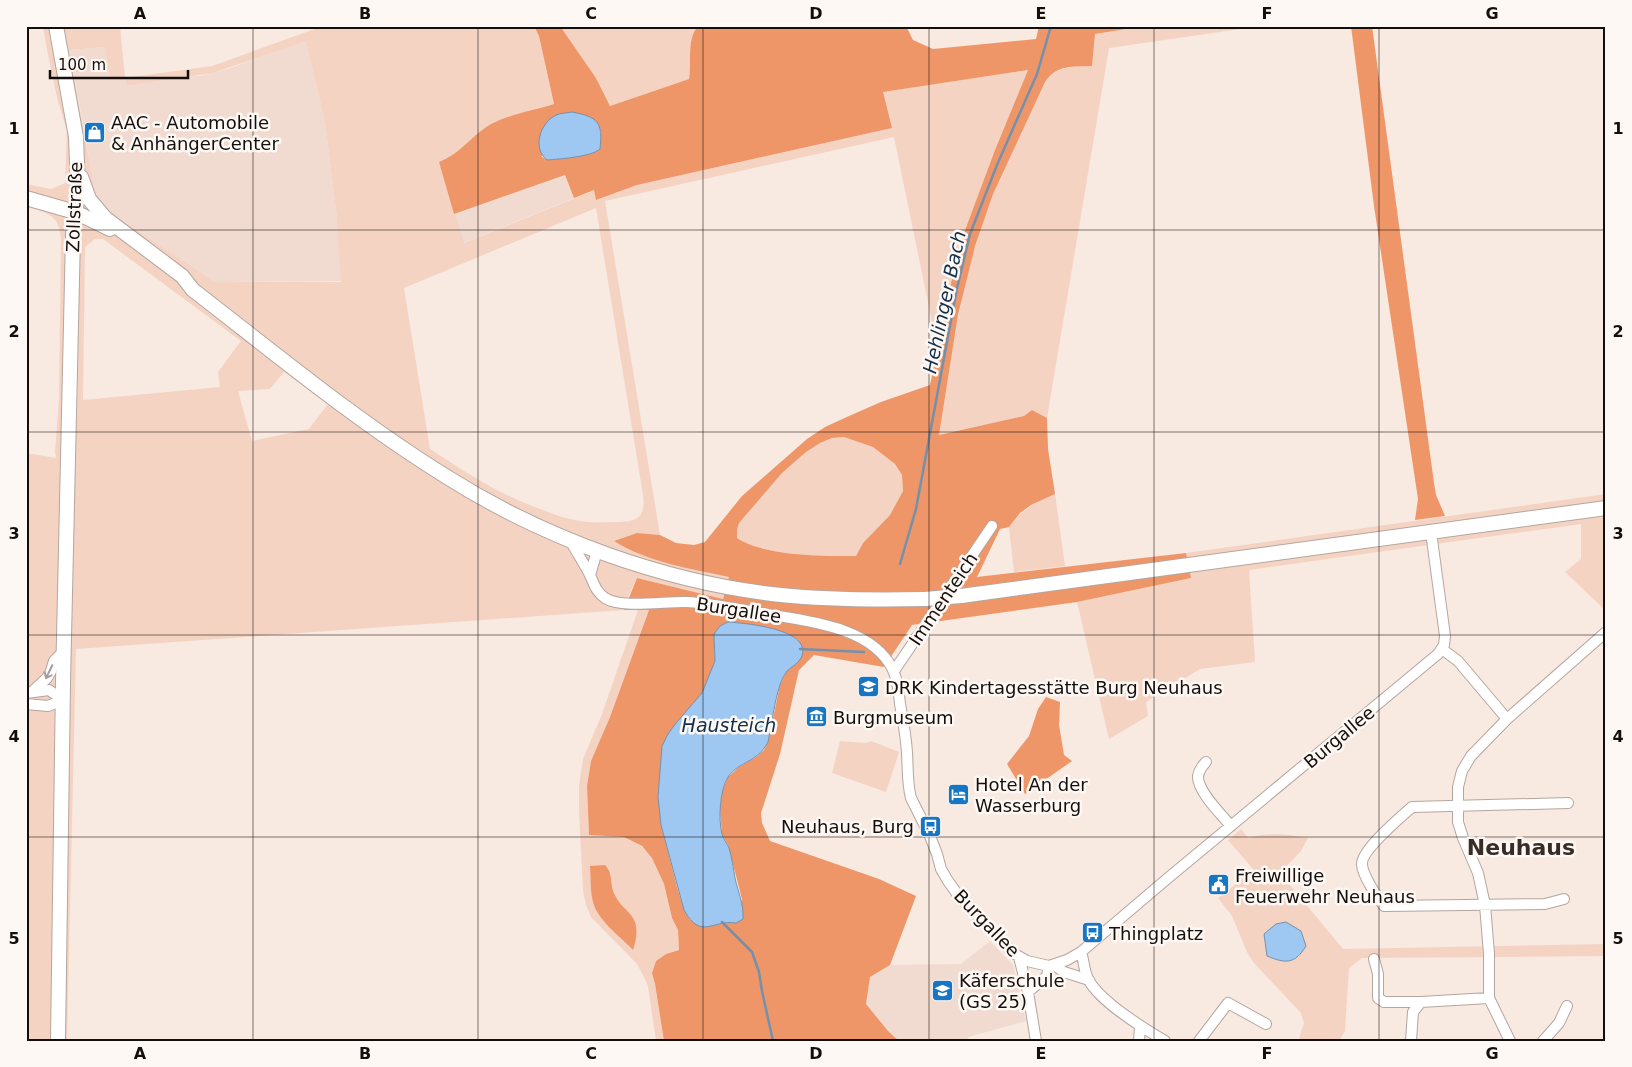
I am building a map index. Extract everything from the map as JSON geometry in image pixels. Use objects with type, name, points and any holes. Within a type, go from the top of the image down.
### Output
[{"type":"street","name":"Zollstraße","points":[[56,26],[73,119],[78,190],[73,235],[58,1041]]},
{"type":"street","points":[[76,158],[89,199],[105,218],[182,276],[193,290]]},
{"type":"street","points":[[26,198],[75,212],[117,233],[338,401],[421,460],[476,495],[517,516],[597,551],[682,576],[739,589],[780,595],[846,600],[925,599],[961,596],[1606,508]]},
{"type":"street","name":"Immenteich","points":[[894,671],[992,526]]},
{"type":"street","points":[[1431,532],[1444,623],[1445,641],[1442,649],[1458,661],[1507,719]]},
{"type":"street","name":"Burgallee","points":[[570,540],[590,575],[593,585],[607,599],[638,603],[687,602],[707,604],[834,626],[851,633],[874,647],[887,660],[894,671],[907,752],[909,790],[912,802],[930,836],[941,869],[958,895],[1006,947],[1018,957],[1040,965],[1051,965],[1067,960],[1081,952],[1434,658],[1442,649]]},
{"type":"street","points":[[590,575],[597,551]]},
{"type":"street","points":[[1510,1041],[1489,998],[1486,905],[1478,873],[1460,830],[1457,806],[1458,787],[1462,770],[1471,756],[1507,719],[1606,632]]},
{"type":"street","points":[[30,692],[51,672],[54,662],[64,651]]},
{"type":"street","points":[[30,692],[50,690],[63,700]]},
{"type":"street","points":[[26,704],[48,706],[63,700]]},
{"type":"street","points":[[1206,762],[1198,776],[1199,783],[1202,790],[1231,826]]},
{"type":"street","points":[[1564,899],[1545,904],[1384,906],[1372,889],[1362,865],[1363,858],[1369,848],[1412,807],[1568,803]]},
{"type":"street","points":[[1081,952],[1088,980]]},
{"type":"street","points":[[1018,957],[1028,992],[1036,1041]]},
{"type":"street","points":[[1374,960],[1378,974],[1378,998],[1380,1001],[1422,1002],[1489,998]]},
{"type":"street","points":[[1028,992],[1047,976],[1051,965],[1064,972],[1088,980],[1116,1008],[1140,1026],[1165,1041]]},
{"type":"street","points":[[1411,1041],[1413,1012],[1422,1002]]},
{"type":"street","points":[[1199,1041],[1228,1003],[1266,1024]]},
{"type":"street","points":[[1543,1041],[1559,1023],[1567,1006]]},
{"type":"street","points":[[1139,1041],[1140,1026]]},
{"type":"shaded area","points":[[43,26],[120,26],[125,78],[212,66],[323,26],[534,26],[539,36],[554,104],[496,121],[450,157],[439,162],[464,243],[595,190],[597,200],[637,185],[892,128],[882,92],[1028,70],[995,150],[958,249],[938,351],[894,137],[605,201],[660,535],[637,533],[614,541],[654,560],[729,577],[723,599],[637,578],[624,610],[76,649],[67,1041],[26,1041],[26,453],[56,458],[59,399],[61,240],[58,225],[51,216],[26,207],[26,184],[51,189],[65,183],[67,130],[58,102]],"holes":[[[306,41],[325,122],[336,210],[341,282],[215,282],[108,211],[97,195],[94,186],[69,50],[105,47],[110,79],[125,78],[127,85],[213,73]],[[596,208],[643,495],[643,509],[638,518],[622,522],[584,522],[560,516],[496,490],[430,449],[404,288]],[[95,239],[103,239],[241,341],[218,372],[220,387],[83,400],[85,247]],[[284,372],[328,404],[309,429],[252,441],[238,391],[270,389]]]},
{"type":"shaded area","points":[[534,26],[560,26],[596,78],[610,106],[689,79],[692,38],[698,26],[906,26],[913,40],[933,49],[1036,39],[1039,26],[1144,26],[1095,34],[1092,66],[1060,69],[1045,82],[993,194],[975,246],[958,315],[939,435],[1024,416],[1032,410],[1047,418],[1048,449],[1055,494],[1031,505],[1020,513],[1009,527],[1000,529],[977,577],[1186,553],[1191,578],[1077,602],[912,625],[884,667],[814,655],[799,670],[780,754],[761,813],[762,823],[770,841],[879,879],[916,896],[890,965],[870,977],[866,1004],[888,1031],[899,1041],[664,1041],[652,973],[656,961],[666,954],[679,950],[678,930],[672,918],[664,884],[652,858],[642,846],[624,837],[589,835],[587,786],[591,761],[610,717],[649,610],[624,610],[637,578],[723,599],[729,577],[655,560],[614,541],[637,533],[660,535],[676,543],[694,545],[705,542],[742,496],[807,439],[825,427],[849,416],[881,402],[930,385],[958,249],[995,150],[1028,70],[883,92],[892,128],[637,185],[596,200],[594,190],[574,198],[565,175],[454,214],[439,162],[452,155],[492,124],[554,104],[539,36]],"holes":[[[601,131],[600,149],[560,159],[547,160],[541,156]],[[844,437],[873,447],[895,464],[902,475],[903,491],[890,515],[863,543],[856,556],[778,552],[748,544],[737,538],[739,523],[782,473],[806,452],[832,438]],[[728,622],[789,634],[797,639],[802,649],[795,664],[786,672],[780,685],[768,742],[764,750],[728,777],[722,792],[720,809],[722,834],[728,845],[742,899],[736,923],[690,920],[684,910],[661,825],[668,734],[702,693],[715,661],[714,634],[720,626]]]},
{"type":"shaded area","points":[[560,26],[698,26],[692,38],[689,79],[610,106],[596,78]]},
{"type":"shaded area","points":[[1144,26],[1261,26],[1109,48],[1047,418],[1032,410],[1024,416],[939,435],[959,312],[982,222],[999,179],[1045,82],[1055,72],[1060,70],[1092,66],[1095,34]]},
{"type":"shaded area","points":[[1351,26],[1372,26],[1434,483],[1436,495],[1445,516],[1415,520],[1418,499],[1374,206]]},
{"type":"shaded area","points":[[306,40],[325,122],[336,210],[342,281],[215,282],[108,211],[97,195],[94,186],[69,50],[105,47],[125,78],[201,76],[228,69]]},
{"type":"shaded area","points":[[565,175],[574,198],[463,243],[454,214]]},
{"type":"shaded area","points":[[844,437],[873,447],[895,464],[902,475],[903,491],[890,515],[863,543],[856,556],[778,552],[748,544],[737,538],[739,523],[782,473],[806,452],[820,443],[832,438]]},
{"type":"shaded area","points":[[1055,494],[1065,566],[1014,572],[1009,527],[1029,507]]},
{"type":"shaded area","points":[[1606,494],[1606,611],[1565,572],[1581,559],[1581,524],[1249,570],[1255,662],[1200,669],[1146,702],[1148,716],[1109,739],[1077,602],[1191,578],[1186,553]]},
{"type":"shaded area","points":[[638,610],[649,610],[610,717],[591,761],[587,786],[589,835],[624,837],[641,846],[652,857],[664,884],[672,918],[678,930],[679,950],[666,954],[656,961],[652,973],[664,1041],[656,1041],[648,986],[637,964],[591,917],[583,891],[579,786],[583,759],[602,714]],"holes":[[[611,871],[611,887],[616,899],[635,921],[633,949],[598,913]]]},
{"type":"shaded area","points":[[1046,697],[1060,702],[1059,725],[1064,755],[1072,761],[1025,794],[1007,764],[1029,736],[1038,709]]},
{"type":"shaded area","points":[[840,741],[866,743],[871,741],[899,752],[886,792],[832,773]]},
{"type":"shaded area","points":[[1241,829],[1248,838],[1278,834],[1308,838],[1301,851],[1280,873],[1343,949],[1606,944],[1606,956],[1362,958],[1349,968],[1345,1031],[1339,1041],[1305,1041],[1299,1038],[1304,1023],[1301,1013],[1254,963],[1247,952],[1232,916],[1218,898],[1254,870],[1228,840]]},
{"type":"shaded area","points":[[605,865],[610,873],[612,888],[616,897],[635,922],[636,936],[633,950],[604,922],[593,902],[590,866]]},
{"type":"shaded area","name":"Käferschule (GS 25)","points":[[990,941],[1013,965],[1026,1021],[968,1037],[969,1041],[899,1041],[888,1031],[866,1004],[870,977],[890,965],[961,964]]},
{"type":"water","points":[[572,112],[588,116],[597,122],[601,133],[600,149],[582,156],[547,160],[542,155],[539,143],[542,130],[550,119],[556,115]]},
{"type":"water","name":"Hausteich","points":[[728,622],[762,626],[788,634],[798,640],[803,648],[800,660],[787,671],[781,682],[768,742],[759,754],[732,772],[725,782],[723,789],[720,804],[721,828],[731,855],[742,903],[743,919],[736,923],[702,927],[696,925],[684,910],[661,825],[658,797],[662,746],[676,723],[702,693],[715,661],[714,634],[720,626]]},
{"type":"water","points":[[1286,922],[1301,931],[1306,946],[1298,956],[1290,961],[1267,956],[1264,934],[1276,924]]},
{"type":"waterway","name":"Hehlinger Bach","points":[[900,564],[916,509],[957,288],[970,234],[997,165],[1037,74],[1051,26]]},
{"type":"waterway","name":"Hehlinger Bach","points":[[800,649],[864,652]]},
{"type":"waterway","name":"Hehlinger Bach","points":[[722,922],[752,952],[759,972],[773,1041]]},
{"type":"place","name":"AAC - Automobile & AnhängerCenter","points":[[95,132]]},
{"type":"place","name":"DRK Kindertagesstätte Burg Neuhaus","points":[[869,687]]},
{"type":"place","name":"Burgmuseum","points":[[817,717]]},
{"type":"place","name":"Hotel An der Wasserburg","points":[[959,794]]},
{"type":"place","name":"Neuhaus, Burg","points":[[930,826]]},
{"type":"place","name":"Freiwillige Feuerwehr Neuhaus","points":[[1219,885]]},
{"type":"place","name":"Thingplatz","points":[[1093,933]]},
{"type":"place","name":"Käferschule (GS 25)","points":[[943,990]]},
{"type":"district","name":"Neuhaus","points":[[1521,847]]}]
